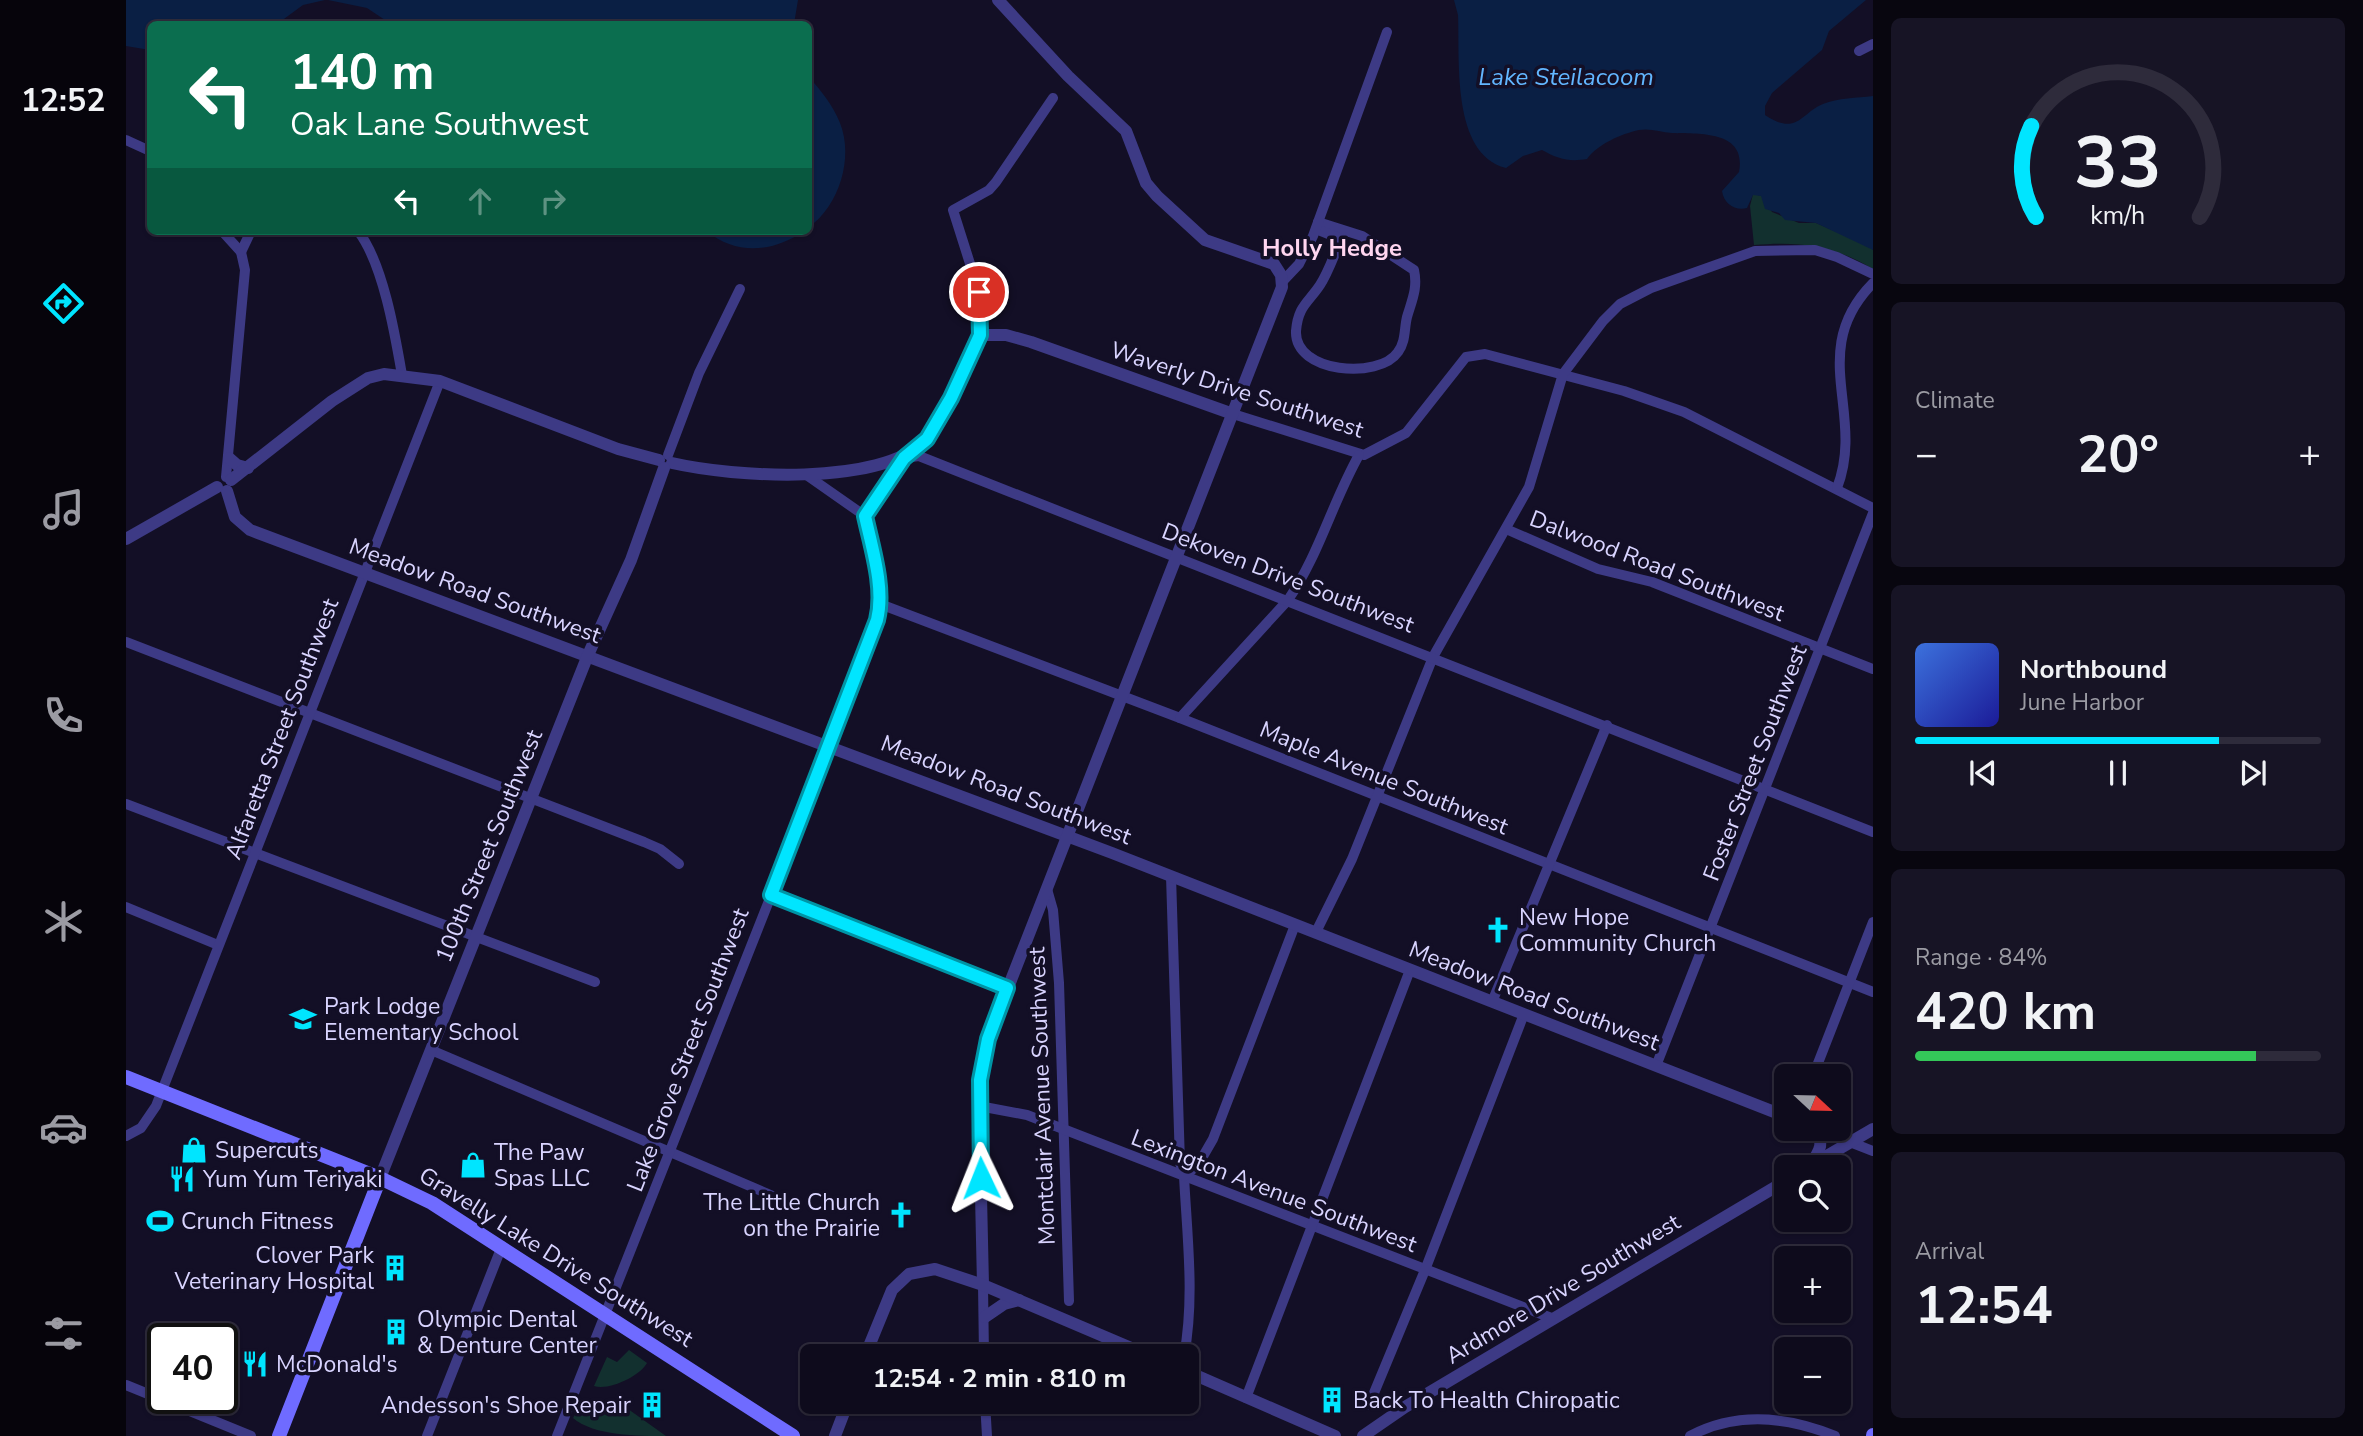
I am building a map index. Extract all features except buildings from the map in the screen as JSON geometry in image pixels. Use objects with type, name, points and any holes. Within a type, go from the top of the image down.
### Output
[{"type":"main road","name":"Gravelly Lake Drive Southwest","points":[[126,1077],[380,1178],[432,1203],[793,1436]]},
{"type":"main road","name":"100th Street Southwest","points":[[279,1436],[380,1178]]},
{"type":"street","points":[[984,1344],[979,1106],[988,1039],[1281,294],[1282,282],[1279,270],[1274,264],[1217,246],[1187,225],[1146,183],[1131,138],[1121,125],[1068,76],[998,0]]},
{"type":"street","points":[[1282,282],[1299,264],[1317,226],[1387,32]]},
{"type":"street","points":[[1859,51],[1873,44]]},
{"type":"street","points":[[805,474],[865,516],[904,458],[927,439],[939,423],[980,335],[979,292],[953,210],[981,195],[996,182],[1052,98]]},
{"type":"street","points":[[126,140],[147,150]]},
{"type":"street","points":[[1317,226],[1343,235],[1362,236],[1400,258],[1414,270],[1417,285],[1405,326],[1405,340],[1398,354],[1384,364],[1371,368],[1351,369],[1320,363],[1306,358],[1298,347],[1296,331],[1300,309],[1320,285],[1343,235]]},
{"type":"street","points":[[226,235],[241,252],[245,278],[226,484]]},
{"type":"street","points":[[241,252],[249,235]]},
{"type":"street","points":[[360,235],[373,260],[387,302],[402,375]]},
{"type":"street","points":[[1316,932],[1348,868],[1433,657],[1506,529],[1537,468],[1563,374],[1620,304],[1651,288],[1738,255],[1770,248],[1804,249],[1837,257],[1873,274]]},
{"type":"street","points":[[1837,488],[1843,472],[1847,440],[1838,354],[1850,314],[1873,283]]},
{"type":"street","name":"100th Street Southwest","points":[[380,1178],[533,799],[588,655],[629,565],[699,373],[740,289]]},
{"type":"street","name":"Waverly Drive Southwest","points":[[980,335],[1006,335],[1031,342],[1233,414],[1359,455],[1381,448],[1406,433],[1468,356],[1485,354],[1563,374],[1684,412],[1837,488],[1873,511]]},
{"type":"street","name":"Dekoven Drive Southwest","points":[[126,539],[226,484],[355,386],[377,375],[402,375],[440,381],[618,449],[727,474],[805,474],[919,456],[1873,832]]},
{"type":"street","name":"Alfaretta Street Southwest","points":[[126,1136],[147,1121],[162,1091],[440,381]]},
{"type":"street","points":[[1180,718],[1288,600],[1312,561],[1336,499],[1359,455]]},
{"type":"street","points":[[229,457],[237,465],[248,468]]},
{"type":"street","name":"Meadow Road Southwest","points":[[226,484],[233,512],[244,527],[1171,876],[1774,1112]]},
{"type":"street","name":"Foster Street Southwest","points":[[1656,1066],[1873,511]]},
{"type":"street","name":"Lake Grove Street Southwest","points":[[557,1436],[858,676],[880,604],[865,516]]},
{"type":"street","name":"Dalwood Road Southwest","points":[[1506,529],[1598,569],[1652,582],[1873,669]]},
{"type":"street","name":"Maple Avenue Southwest","points":[[880,604],[1180,718],[1873,992]]},
{"type":"street","points":[[126,642],[652,845],[679,864]]},
{"type":"street","points":[[1492,1002],[1607,725]]},
{"type":"street","points":[[126,804],[595,982]]},
{"type":"street","points":[[1171,876],[1180,1163],[1184,1177],[1189,1319],[1186,1344]]},
{"type":"street","name":"Montclair Avenue Southwest","points":[[1047,889],[1054,910],[1059,983],[1069,1301]]},
{"type":"street","points":[[771,895],[1007,988]]},
{"type":"street","points":[[126,906],[218,945]]},
{"type":"street","points":[[1818,1064],[1873,922]]},
{"type":"street","points":[[1184,1177],[1198,1165],[1213,1139],[1295,925]]},
{"type":"street","points":[[1246,1398],[1410,970]]},
{"type":"street","points":[[1369,1405],[1425,1270],[1524,1014]]},
{"type":"street","points":[[431,1050],[787,1202]]},
{"type":"street","name":"Lexington Avenue Southwest","points":[[979,1106],[1013,1110],[1062,1128],[1554,1320]]},
{"type":"street","points":[[1828,1155],[1873,1129]]},
{"type":"street","points":[[1850,1142],[1873,1151]]},
{"type":"street","name":"Ardmore Drive Southwest","points":[[1363,1436],[1405,1407],[1774,1188]]},
{"type":"street","points":[[427,1436],[502,1246]]},
{"type":"street","points":[[870,1344],[892,1290],[915,1271],[935,1269],[983,1285],[1122,1344]]},
{"type":"street","points":[[985,1317],[1004,1304],[1018,1300]]},
{"type":"street","points":[[1199,1377],[1335,1436]]},
{"type":"street","points":[[126,1385],[251,1436]]},
{"type":"street","points":[[835,1436],[843,1414]]},
{"type":"street","points":[[986,1414],[987,1436]]},
{"type":"street","points":[[1690,1436],[1732,1421],[1767,1419],[1794,1422],[1835,1436]]},
{"type":"green space","points":[[1753,194],[1762,196],[1772,212],[1799,223],[1816,223],[1869,246],[1873,250],[1873,269],[1844,255],[1815,246],[1754,245],[1750,206]]},
{"type":"green space","points":[[629,1350],[647,1363],[643,1368],[616,1384],[594,1386],[607,1357],[617,1362]]},
{"type":"green space","points":[[585,1398],[603,1407],[628,1409],[666,1436],[617,1434],[582,1424],[573,1418]]},
{"type":"water","points":[[126,0],[325,0],[303,5],[281,21],[147,21],[147,50],[126,46]]},
{"type":"water","points":[[328,0],[798,0],[794,21],[386,21],[367,8]]},
{"type":"water","name":"Lake Steilacoom","points":[[1454,0],[1866,0],[1829,31],[1822,50],[1772,93],[1765,106],[1765,115],[1785,124],[1792,123],[1829,102],[1873,96],[1873,250],[1816,223],[1785,220],[1779,213],[1765,209],[1761,196],[1753,195],[1747,208],[1731,205],[1725,200],[1722,191],[1739,172],[1740,158],[1736,148],[1719,137],[1639,130],[1610,140],[1587,159],[1564,159],[1542,150],[1523,156],[1506,168],[1488,159],[1476,145],[1467,125],[1462,103],[1458,15]]},
{"type":"water","points":[[812,81],[837,116],[844,137],[845,151],[836,194],[820,218],[812,225]]},
{"type":"water","points":[[712,235],[797,235],[768,247],[755,248],[743,248]]},
{"type":"place","name":"New Hope Community Church","points":[[1498,930]]},
{"type":"place","name":"Park Lodge Elementary School","points":[[303,1019]]},
{"type":"place","name":"Supercuts","points":[[194,1150]]},
{"type":"place","name":"The Paw Spas LLC","points":[[473,1165]]},
{"type":"place","name":"Yum Yum Teriyaki","points":[[182,1179]]},
{"type":"place","name":"The Little Church on the Prairie","points":[[901,1215]]},
{"type":"place","name":"Crunch Fitness","points":[[160,1221]]},
{"type":"place","name":"Clover Park Veterinary Hospital","points":[[395,1268]]},
{"type":"place","name":"Olympic Dental & Denture Center","points":[[396,1332]]},
{"type":"place","name":"McDonald's","points":[[255,1364]]},
{"type":"place","name":"Back To Health Chiropatic","points":[[1332,1400]]},
{"type":"place","name":"Andesson's Shoe Repair","points":[[652,1405]]},
{"type":"district","name":"Holly Hedge","points":[[1332,248]]},
{"type":"route","points":[[979,292],[980,335],[939,423],[927,439],[904,458],[865,516],[880,604],[877,620],[858,676],[771,895],[1007,988],[988,1039],[980,1080],[981,1178]]}]
